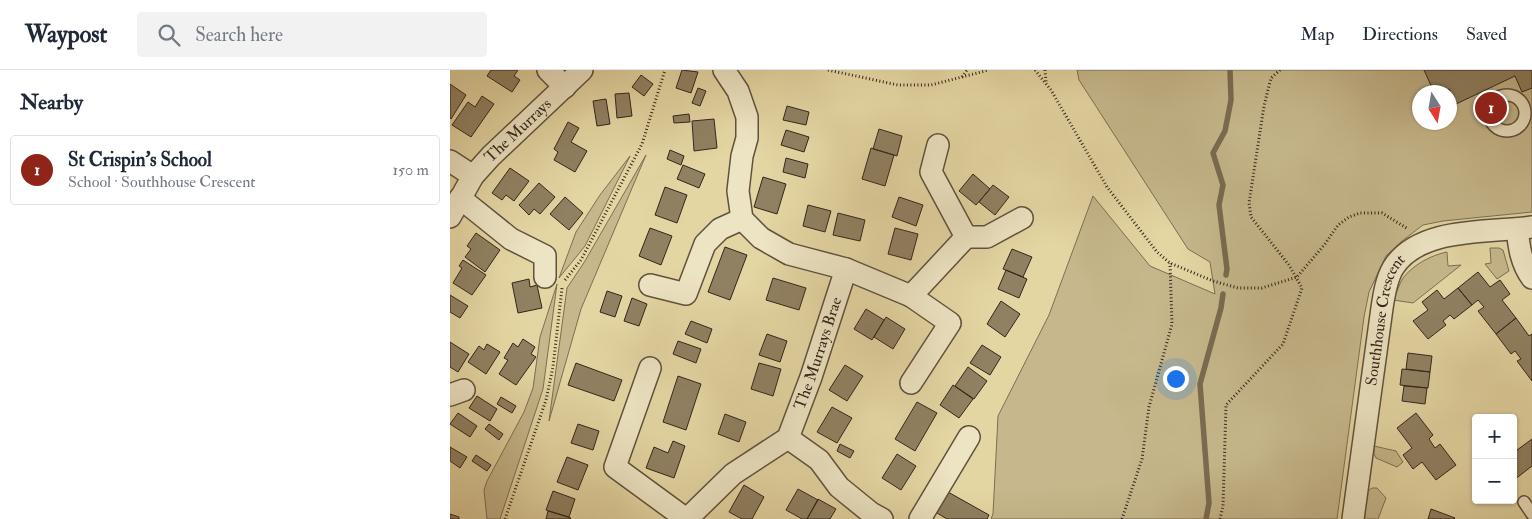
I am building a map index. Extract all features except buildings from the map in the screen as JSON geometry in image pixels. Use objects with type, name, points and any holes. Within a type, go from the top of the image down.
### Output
[{"type":"street","name":"The Murrays","points":[[548,70],[565,87]]},
{"type":"street","name":"The Murrays","points":[[450,217],[473,176],[490,156],[582,70]]},
{"type":"street","points":[[724,70],[738,91],[748,118],[747,138],[742,156],[738,191],[742,219],[761,238],[789,254],[846,268],[911,296],[950,323],[910,383]]},
{"type":"street","points":[[938,145],[931,172],[966,237]]},
{"type":"street","name":"The Murrays","points":[[450,161],[473,176]]},
{"type":"street","points":[[460,198],[511,239],[551,253],[545,277]]},
{"type":"street","points":[[911,296],[966,237],[987,237],[1022,218]]},
{"type":"street","points":[[650,284],[686,294],[704,244],[720,229],[742,219]]},
{"type":"street","points":[[1524,228],[1523,265],[1532,278]]},
{"type":"street","name":"Southhouse Crescent","points":[[1354,519],[1364,433],[1386,287],[1393,269],[1401,257],[1413,248],[1428,241],[1445,236],[1524,228]]},
{"type":"street","name":"The Murrays Brae","points":[[788,438],[811,377],[846,268]]},
{"type":"street","points":[[650,368],[615,467],[686,519],[733,474],[788,438],[819,460],[839,487],[871,513],[882,519]]},
{"type":"street","points":[[920,519],[969,438]]},
{"type":"lane","points":[[1524,502],[1532,514]]},
{"type":"path","points":[[505,519],[546,400],[553,366],[563,282],[581,260],[642,144],[665,70]]},
{"type":"path","points":[[828,70],[898,85],[931,85],[989,70]]},
{"type":"path","points":[[962,77],[967,70]]},
{"type":"path","points":[[1036,70],[1107,187],[1156,252],[1170,263],[1212,281],[1238,288],[1262,288],[1297,277],[1319,252],[1338,225],[1349,217],[1360,213],[1382,213],[1428,241]]},
{"type":"path","points":[[1045,70],[1046,84]]},
{"type":"path","points":[[1220,519],[1223,506],[1226,405],[1283,344],[1302,288],[1297,277],[1251,217],[1249,203],[1264,106],[1271,78],[1280,70]]},
{"type":"path","points":[[1122,519],[1142,459],[1149,407],[1172,324],[1170,263]]},
{"type":"shaded area","points":[[1077,70],[1532,70],[1532,212],[1443,221],[1423,225],[1386,256],[1369,292],[1337,519],[991,519],[993,514],[998,416],[1049,315],[1093,196],[1150,266],[1215,294],[1210,262],[1188,249],[1079,80]]},
{"type":"shaded area","points":[[646,155],[581,309],[549,421],[567,288],[585,261]]},
{"type":"shaded area","points":[[630,156],[585,246],[559,278],[576,232],[600,195]]},
{"type":"shaded area","points":[[1490,248],[1503,250],[1509,271],[1497,279],[1485,264],[1491,263]]},
{"type":"shaded area","points":[[1447,252],[1448,266],[1461,265],[1413,303],[1393,300],[1403,278],[1412,269],[1429,258]]},
{"type":"shaded area","points":[[557,284],[543,389],[500,519],[487,519],[484,490],[524,412],[533,388],[540,337]]},
{"type":"shaded area","points":[[1374,446],[1396,451],[1403,462],[1397,467],[1376,458]]},
{"type":"shaded area","points":[[1372,488],[1377,488],[1386,498],[1378,519],[1364,519],[1367,492]]},
{"type":"waterway","points":[[1226,275],[1227,269],[1219,205],[1223,185],[1213,153],[1225,131],[1231,100],[1230,70]]},
{"type":"waterway","points":[[1206,519],[1209,503],[1200,384],[1221,308],[1223,294]]},
{"type":"place","name":"St Crispin's School","points":[[1491,108]]}]
